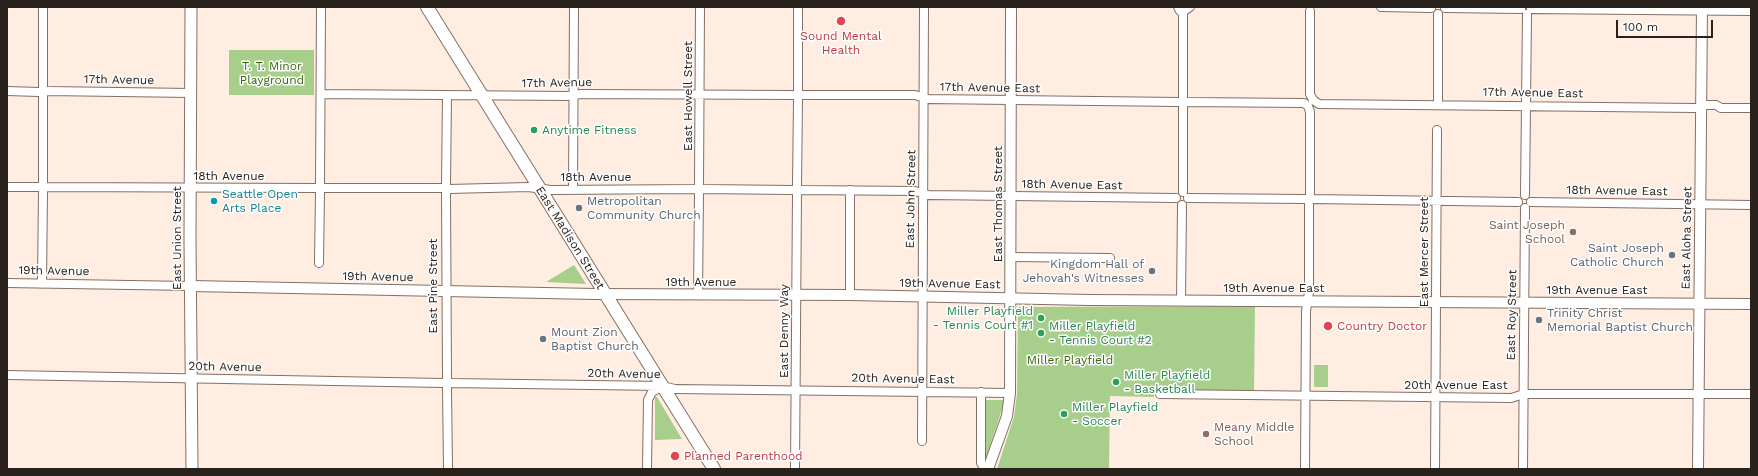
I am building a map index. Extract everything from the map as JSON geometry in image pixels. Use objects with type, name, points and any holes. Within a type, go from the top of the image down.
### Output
[{"type":"main road","name":"East Union Street","points":[[191,7],[190,286],[192,469]]},
{"type":"main road","name":"East Madison Street","points":[[432,9],[481,95],[605,294],[656,386],[714,469]]},
{"type":"street","points":[[42,284],[43,7]]},
{"type":"street","points":[[319,263],[321,7]]},
{"type":"street","points":[[574,7],[574,189]]},
{"type":"street","name":"East Howell Street","points":[[698,295],[700,7]]},
{"type":"street","name":"East Denny Way","points":[[795,469],[798,7]]},
{"type":"street","name":"East John Street","points":[[922,441],[924,7]]},
{"type":"street","name":"East Thomas Street","points":[[987,469],[1007,416],[1010,393],[1012,7]]},
{"type":"street","points":[[1381,7],[1431,7],[1433,12],[1438,14],[1444,12],[1445,7],[1526,9],[1702,9],[1751,11]]},
{"type":"street","points":[[1182,300],[1184,198],[1184,8]]},
{"type":"street","points":[[1305,469],[1307,302],[1309,292],[1311,103],[1310,8]]},
{"type":"street","points":[[1525,195],[1526,9]]},
{"type":"street","name":"East Aloha Street","points":[[1698,469],[1702,9]]},
{"type":"street","points":[[1438,14],[1438,104]]},
{"type":"street","name":"17th Avenue","points":[[7,92],[191,93]]},
{"type":"street","name":"17th Avenue","points":[[321,94],[574,96],[798,95]]},
{"type":"street","name":"East Pine Street","points":[[447,95],[446,291],[448,469]]},
{"type":"street","name":"17th Avenue East","points":[[798,95],[915,95],[928,99],[1319,104],[1438,104],[1701,108],[1705,105],[1716,105],[1721,108],[1751,108]]},
{"type":"street","name":"East Mercer Street","points":[[1435,469],[1437,130]]},
{"type":"street","name":"18th Avenue","points":[[7,187],[797,190]]},
{"type":"street","name":"18th Avenue East","points":[[797,190],[915,191],[928,195],[1176,198],[1177,194],[1184,198]]},
{"type":"street","points":[[850,190],[850,295]]},
{"type":"street","points":[[1518,202],[1520,197],[1525,195]]},
{"type":"street","points":[[1518,202],[1520,207],[1529,207],[1531,202],[1530,197],[1525,195]]},
{"type":"street","points":[[1184,198],[1518,202]]},
{"type":"street","name":"18th Avenue East","points":[[1531,202],[1751,205]]},
{"type":"street","name":"East Roy Street","points":[[1523,469],[1525,208]]},
{"type":"street","points":[[1011,257],[1110,258]]},
{"type":"street","name":"19th Avenue","points":[[7,283],[605,294],[796,295]]},
{"type":"street","name":"19th Avenue East","points":[[796,295],[1307,302],[1751,304]]},
{"type":"street","name":"20th Avenue","points":[[7,375],[656,386],[675,389],[796,390]]},
{"type":"street","points":[[632,386],[644,392],[645,395]]},
{"type":"street","points":[[647,410],[645,395],[647,388],[656,386]]},
{"type":"street","points":[[647,469],[647,410],[649,395],[656,386]]},
{"type":"street","name":"20th Avenue East","points":[[796,390],[1010,393]]},
{"type":"street","points":[[981,392],[981,463],[987,469]]},
{"type":"street","name":"20th Avenue East","points":[[1160,394],[1435,398],[1511,398],[1524,394],[1751,394]]},
{"type":"green space","name":"T. T. Minor Playground","points":[[229,50],[314,50],[314,95],[229,95]]},
{"type":"green space","points":[[574,265],[586,284],[546,282]]},
{"type":"green space","name":"Miller Playfield","points":[[1255,306],[1254,391],[1154,390],[1154,397],[1110,396],[1109,469],[997,469],[1014,417],[1017,394],[1018,307]]},
{"type":"green space","points":[[1314,365],[1328,365],[1328,387],[1314,387]]},
{"type":"green space","points":[[655,397],[657,397],[682,439],[655,440]]},
{"type":"green space","points":[[986,400],[1005,400],[986,458]]},
{"type":"place","name":"Sound Mental Health","points":[[841,21]]},
{"type":"place","name":"Anytime Fitness","points":[[534,130]]},
{"type":"place","name":"Seattle Open Arts Place","points":[[214,201]]},
{"type":"place","name":"Metropolitan Community Church","points":[[579,208]]},
{"type":"place","name":"Saint Joseph School","points":[[1573,232]]},
{"type":"place","name":"Saint Joseph Catholic Church","points":[[1672,255]]},
{"type":"place","name":"Kingdom Hall of Jehovah's Witnesses","points":[[1152,271]]},
{"type":"place","name":"Miller Playfield - Tennis Court #1","points":[[1041,318]]},
{"type":"place","name":"Trinity Christ Memorial Baptist Church","points":[[1539,320]]},
{"type":"place","name":"Country Doctor","points":[[1328,326]]},
{"type":"place","name":"Miller Playfield - Tennis Court #2","points":[[1041,333]]},
{"type":"place","name":"Mount Zion Baptist Church","points":[[543,339]]},
{"type":"place","name":"Miller Playfield - Basketball","points":[[1116,382]]},
{"type":"place","name":"Miller Playfield - Soccer","points":[[1064,414]]},
{"type":"place","name":"Meany Middle School","points":[[1206,434]]},
{"type":"place","name":"Planned Parenthood","points":[[675,456]]}]
